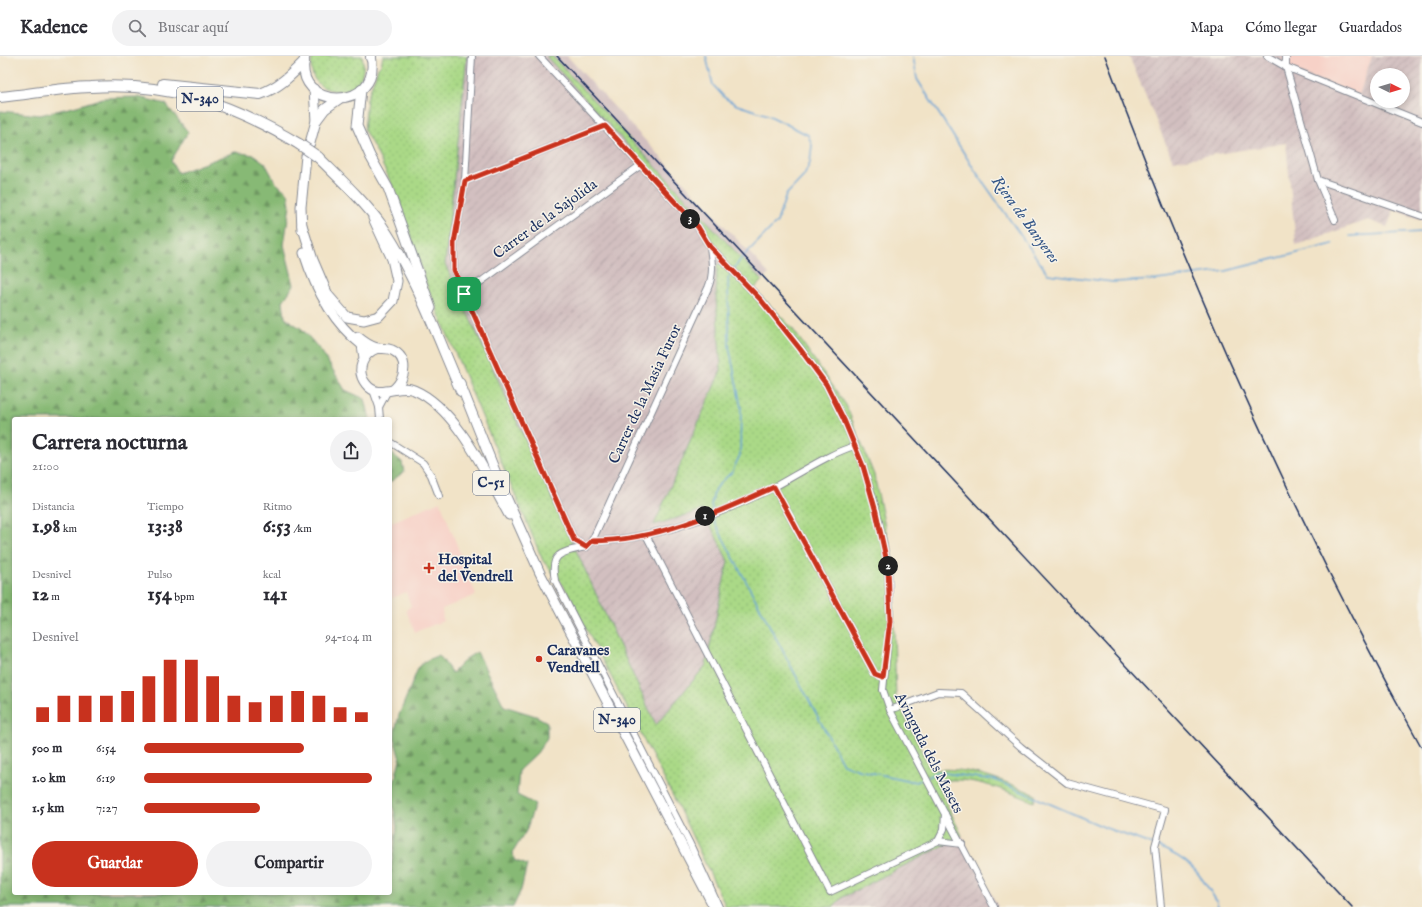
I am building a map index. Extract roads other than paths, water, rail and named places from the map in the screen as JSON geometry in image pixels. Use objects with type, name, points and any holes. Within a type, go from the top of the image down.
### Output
[{"type":"highway","points":[[92,87],[103,83],[146,83],[260,94],[273,90],[287,79],[305,59]]},
{"type":"highway","name":"N-340","points":[[0,97],[92,87],[149,88],[202,99],[232,109],[305,143],[369,210],[402,258],[462,391]]},
{"type":"main road","points":[[305,59],[306,77],[314,89],[326,97],[339,99],[353,96],[367,83],[371,73],[371,57]]},
{"type":"main road","points":[[314,89],[316,121]]},
{"type":"main road","points":[[360,90],[357,126],[370,156],[388,188],[429,305],[457,369],[462,391]]},
{"type":"main road","points":[[305,143],[316,121],[325,109],[339,99]]},
{"type":"main road","points":[[306,156],[301,207],[303,248],[319,292],[334,317],[352,337],[362,345],[364,358],[361,372],[367,385],[372,390],[390,390],[404,377],[403,362],[393,350],[378,348],[364,342],[337,314],[325,296],[313,272],[307,252],[306,240]]},
{"type":"main road","points":[[302,226],[328,296],[348,317],[364,320],[380,316],[394,301],[397,281],[392,259],[369,210]]},
{"type":"main road","points":[[364,358],[373,350],[378,348]]},
{"type":"main road","name":"C-51","points":[[390,390],[405,387],[423,395],[451,420],[462,434],[511,518],[522,531]]},
{"type":"main road","name":"N-340","points":[[462,391],[544,580],[714,907]]},
{"type":"street","points":[[472,56],[465,181],[454,243],[454,270],[574,540],[586,547]]},
{"type":"street","points":[[540,56],[698,227],[710,247]]},
{"type":"street","points":[[1266,56],[1286,67],[1422,122]]},
{"type":"street","points":[[1286,56],[1286,67],[1318,180],[1335,220]]},
{"type":"street","points":[[465,181],[605,126]]},
{"type":"street","name":"Carrer de la Sajolida","points":[[464,294],[641,165]]},
{"type":"street","points":[[1318,180],[1422,216]]},
{"type":"street","name":"Avinguda dels Masets","points":[[710,247],[761,300],[805,355],[826,384],[855,446],[863,466],[876,512],[888,567],[890,621],[883,677],[883,690],[890,710],[994,907]]},
{"type":"street","name":"Carrer de la Masia Furor","points":[[586,547],[592,541],[708,288],[712,278],[713,263],[710,247]]},
{"type":"street","points":[[372,390],[380,407],[380,417]]},
{"type":"street","points":[[380,407],[390,390]]},
{"type":"street","points":[[392,443],[423,462],[431,475],[439,496]]},
{"type":"street","points":[[592,541],[612,541],[646,534],[718,512],[774,487],[848,448],[855,446]]},
{"type":"street","points":[[774,487],[875,674],[883,677]]},
{"type":"street","points":[[646,534],[830,892],[938,840],[962,844]]},
{"type":"street","points":[[586,547],[564,551],[556,556],[553,569],[555,580],[689,842],[719,907]]},
{"type":"street","points":[[890,710],[938,692],[961,693],[1021,747],[1067,783],[1165,810],[1155,846],[1160,907]]},
{"type":"street","points":[[938,840],[944,829],[946,814]]},
{"type":"street","points":[[944,829],[955,831],[950,842]]},
{"type":"waterway","points":[[706,56],[713,85],[725,98],[737,105],[768,115],[808,135],[812,145],[810,163],[804,176],[786,195],[777,222],[740,260],[734,269]]},
{"type":"waterway","name":"Riera de Banyeres","points":[[913,56],[917,79],[974,169],[1048,274],[1113,282],[1157,280],[1226,271],[1333,244]]},
{"type":"waterway","name":"Riera de Banyeres","points":[[1350,236],[1422,232]]},
{"type":"waterway","points":[[713,513],[711,505],[714,492],[720,483],[732,472],[740,455],[741,407],[729,346],[728,279],[732,272]]},
{"type":"waterway","points":[[713,516],[715,523],[843,764],[859,770],[916,782],[924,778]]},
{"type":"waterway","points":[[927,777],[937,772],[995,780],[1106,828],[1153,845]]},
{"type":"waterway","points":[[1156,846],[1177,856],[1192,868],[1205,882],[1217,902],[1218,907]]},
{"type":"railway","points":[[557,56],[1352,907]]},
{"type":"railway","points":[[1105,56],[1175,233],[1250,408],[1333,580],[1376,664],[1422,748]]},
{"type":"place","name":"Hospital del Vendrell","points":[[429,568]]},
{"type":"place","name":"Caravanes Vendrell","points":[[539,659]]}]
